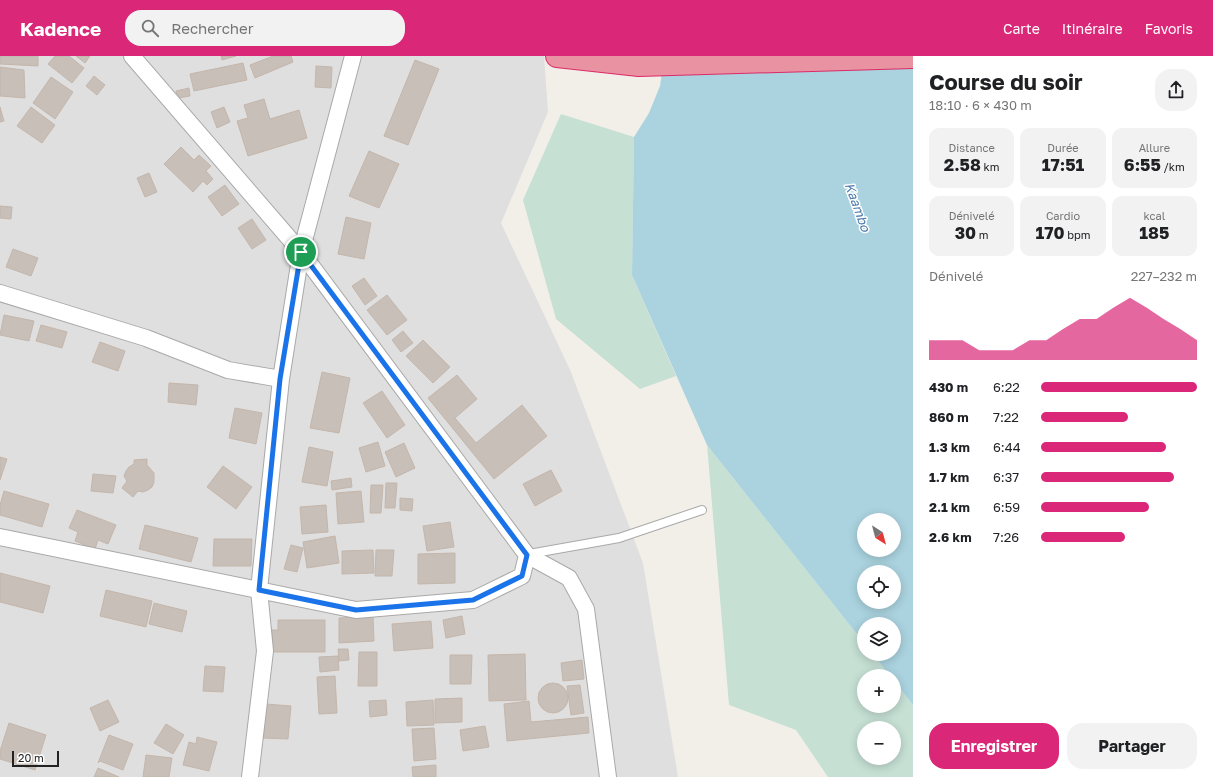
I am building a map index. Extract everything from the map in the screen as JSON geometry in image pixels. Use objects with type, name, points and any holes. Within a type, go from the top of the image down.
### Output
[{"type":"highway","points":[[557,56],[639,65],[913,57]]},
{"type":"street","points":[[132,56],[301,252],[527,555],[569,578],[586,609],[608,777]]},
{"type":"street","points":[[250,777],[265,651],[259,590],[280,379],[301,252],[353,56]]},
{"type":"street","points":[[0,293],[146,338],[228,370],[280,379]]},
{"type":"street","points":[[0,537],[356,610],[473,600],[522,576],[527,555]]},
{"type":"lane","points":[[527,555],[619,538],[702,510]]},
{"type":"shaded area","points":[[0,56],[544,56],[548,112],[501,223],[571,372],[643,563],[678,777],[0,777]]},
{"type":"green space","points":[[561,114],[634,137],[632,275],[676,376],[640,389],[556,319],[523,200]]},
{"type":"green space","points":[[707,445],[857,634],[857,661],[878,661],[885,669],[857,669],[857,713],[901,713],[901,690],[913,705],[913,777],[828,777],[796,730],[729,705]]},
{"type":"water","name":"Kaambo","points":[[913,56],[913,705],[901,690],[901,669],[885,669],[878,661],[901,661],[901,617],[857,617],[857,634],[707,445],[632,275],[634,137],[649,113],[660,86],[663,65]]},
{"type":"building","points":[[0,56],[38,56],[38,66],[0,64]]},
{"type":"building","points":[[55,56],[69,56],[84,68],[72,83],[48,64]]},
{"type":"building","points":[[76,56],[90,56],[85,63]]},
{"type":"building","points":[[221,56],[236,56],[222,60]]},
{"type":"building","points":[[273,56],[291,56],[293,62],[255,78],[250,65]]},
{"type":"building","points":[[415,60],[439,69],[408,145],[384,136]]},
{"type":"building","points":[[243,63],[247,80],[194,91],[190,74]]},
{"type":"building","points":[[316,66],[332,67],[331,88],[315,87]]},
{"type":"building","points":[[0,67],[24,70],[25,98],[0,96]]},
{"type":"building","points":[[94,76],[105,85],[97,95],[86,86]]},
{"type":"building","points":[[51,77],[73,92],[55,119],[33,103]]},
{"type":"building","points":[[189,88],[190,96],[178,98],[176,91]]},
{"type":"building","points":[[264,99],[270,119],[299,110],[307,138],[248,156],[237,121],[248,118],[244,105]]},
{"type":"building","points":[[0,107],[4,121],[0,122]]},
{"type":"building","points":[[31,107],[55,125],[42,143],[17,126]]},
{"type":"building","points":[[224,107],[230,122],[217,128],[211,112]]},
{"type":"building","points":[[181,147],[194,160],[199,155],[211,166],[206,171],[213,179],[207,185],[203,181],[193,192],[164,164]]},
{"type":"building","points":[[369,151],[399,164],[379,208],[349,196]]},
{"type":"building","points":[[149,173],[157,192],[145,197],[137,178]]},
{"type":"building","points":[[225,185],[239,204],[222,216],[208,197]]},
{"type":"building","points":[[0,206],[12,207],[11,219],[0,218]]},
{"type":"building","points":[[346,217],[371,223],[364,259],[338,254]]},
{"type":"building","points":[[252,219],[266,240],[252,249],[238,228]]},
{"type":"building","points":[[13,249],[38,258],[31,276],[6,267]]},
{"type":"building","points":[[364,278],[377,296],[365,305],[352,286]]},
{"type":"building","points":[[387,295],[407,320],[387,335],[367,310]]},
{"type":"building","points":[[4,315],[34,321],[29,341],[0,335]]},
{"type":"building","points":[[41,325],[67,332],[62,348],[36,341]]},
{"type":"building","points":[[403,331],[413,343],[401,352],[392,340]]},
{"type":"building","points":[[423,340],[450,367],[433,383],[406,356]]},
{"type":"building","points":[[100,342],[125,351],[118,371],[92,362]]},
{"type":"building","points":[[322,372],[350,378],[339,433],[310,428]]},
{"type":"building","points":[[457,375],[477,399],[455,418],[476,443],[522,405],[547,436],[494,479],[428,398]]},
{"type":"building","points":[[169,383],[198,385],[196,405],[168,402]]},
{"type":"building","points":[[382,391],[405,425],[387,438],[363,403]]},
{"type":"building","points":[[235,408],[262,413],[256,444],[229,438]]},
{"type":"building","points":[[378,442],[385,466],[366,472],[359,448]]},
{"type":"building","points":[[404,443],[415,468],[396,477],[385,452]]},
{"type":"building","points":[[309,447],[333,452],[327,486],[302,482]]},
{"type":"building","points":[[0,457],[7,459],[0,480]]},
{"type":"building","points":[[147,459],[147,465],[154,473],[154,482],[152,487],[148,490],[143,492],[138,491],[133,497],[122,488],[127,481],[124,476],[129,467],[134,464],[134,460]]},
{"type":"building","points":[[223,466],[252,487],[236,509],[207,487]]},
{"type":"building","points":[[551,470],[562,491],[535,506],[523,484]]},
{"type":"building","points":[[93,474],[116,476],[113,493],[91,491]]},
{"type":"building","points":[[351,478],[352,487],[332,490],[331,481]]},
{"type":"building","points":[[386,483],[397,483],[395,508],[385,508]]},
{"type":"building","points":[[371,485],[383,485],[381,513],[370,513]]},
{"type":"building","points":[[4,491],[49,504],[42,527],[0,515],[0,505]]},
{"type":"building","points":[[361,491],[364,522],[338,524],[336,493]]},
{"type":"building","points":[[400,498],[413,499],[412,511],[400,510]]},
{"type":"building","points":[[326,505],[328,532],[302,534],[300,507]]},
{"type":"building","points":[[77,510],[116,525],[108,544],[98,540],[95,549],[75,541],[78,532],[69,528]]},
{"type":"building","points":[[450,522],[454,547],[427,551],[423,526]]},
{"type":"building","points":[[145,525],[198,538],[191,562],[139,549]]},
{"type":"building","points":[[335,536],[339,563],[307,568],[303,542]]},
{"type":"building","points":[[214,539],[252,539],[251,566],[213,566]]},
{"type":"building","points":[[291,545],[303,548],[297,572],[284,569]]},
{"type":"building","points":[[373,550],[374,573],[342,574],[342,551]]},
{"type":"building","points":[[376,550],[394,550],[392,576],[375,576]]},
{"type":"building","points":[[455,553],[455,583],[418,584],[418,554]]},
{"type":"building","points":[[0,573],[50,586],[43,613],[0,602]]},
{"type":"building","points":[[106,590],[152,601],[146,627],[100,616]]},
{"type":"building","points":[[154,603],[187,611],[182,632],[149,624]]},
{"type":"building","points":[[373,616],[374,641],[339,643],[339,618]]},
{"type":"building","points":[[462,616],[465,634],[446,638],[443,620]]},
{"type":"building","points":[[278,620],[325,620],[325,652],[272,652],[272,630],[278,630]]},
{"type":"building","points":[[431,621],[433,648],[394,651],[392,624]]},
{"type":"building","points":[[338,649],[348,649],[349,660],[339,661]]},
{"type":"building","points":[[359,652],[377,652],[377,686],[358,686]]},
{"type":"building","points":[[525,654],[526,700],[489,701],[488,655]]},
{"type":"building","points":[[450,655],[472,655],[471,684],[450,684]]},
{"type":"building","points":[[338,656],[339,670],[320,672],[319,657]]},
{"type":"building","points":[[582,660],[584,679],[563,681],[561,663]]},
{"type":"building","points":[[205,666],[225,667],[223,692],[203,691]]},
{"type":"building","points":[[335,676],[337,713],[319,714],[317,677]]},
{"type":"building","points":[[553,683],[564,687],[568,698],[564,709],[553,713],[542,709],[538,698],[542,687]]},
{"type":"building","points":[[580,685],[584,713],[571,715],[567,686]]},
{"type":"building","points":[[462,698],[462,722],[435,723],[435,699]]},
{"type":"building","points":[[108,700],[119,722],[100,731],[90,708]]},
{"type":"building","points":[[386,700],[387,715],[370,717],[369,701]]},
{"type":"building","points":[[433,700],[434,725],[407,726],[406,702]]},
{"type":"building","points":[[529,701],[531,722],[588,717],[589,733],[507,741],[504,704]]},
{"type":"building","points":[[266,704],[291,706],[288,739],[263,738]]},
{"type":"building","points":[[9,723],[46,735],[35,770],[0,759],[0,751]]},
{"type":"building","points":[[166,724],[184,735],[173,754],[154,743]]},
{"type":"building","points":[[485,726],[489,747],[463,751],[460,730]]},
{"type":"building","points":[[434,728],[436,759],[414,761],[412,729]]},
{"type":"building","points":[[109,735],[133,744],[123,770],[100,761],[98,763]]},
{"type":"building","points":[[197,737],[217,742],[209,771],[183,765],[189,742],[196,744]]},
{"type":"building","points":[[146,755],[172,758],[169,777],[143,777]]},
{"type":"building","points":[[436,765],[436,777],[413,777],[412,767]]},
{"type":"building","points":[[98,768],[119,777],[94,777]]},
{"type":"route","points":[[301,252],[527,555],[522,576],[473,600],[356,610],[259,590],[280,379],[301,252]]}]
